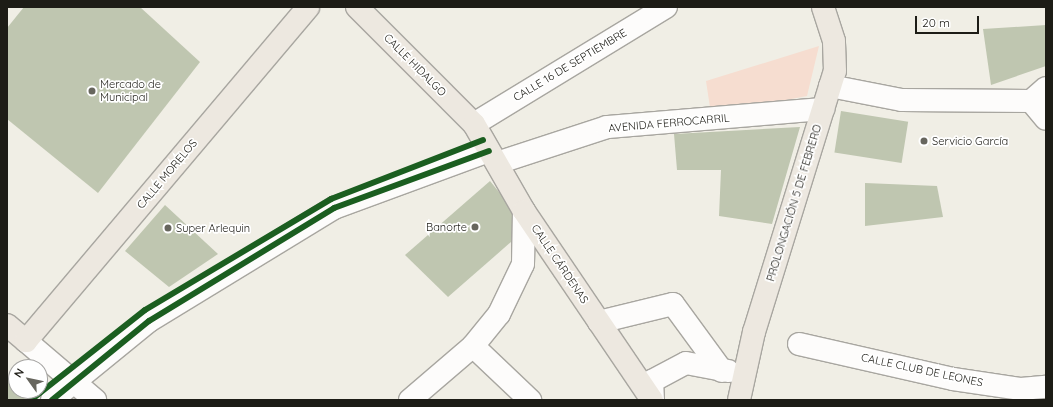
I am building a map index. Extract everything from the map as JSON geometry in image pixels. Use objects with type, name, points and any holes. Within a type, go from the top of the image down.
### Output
[{"type":"main road","name":"CALLE MORELOS","points":[[26,341],[308,7]]},
{"type":"main road","name":"CALLE HIDALGO","points":[[357,7],[474,124]]},
{"type":"main road","name":"PROLONGACIÓN 5 DE FEBRERO","points":[[738,400],[754,332],[835,71],[834,41],[823,7]]},
{"type":"main road","name":"CALLE CÁRDENAS","points":[[474,124],[524,211],[653,400]]},
{"type":"main road","points":[[7,325],[26,341]]},
{"type":"street","name":"CALLE 16 DE SEPTIEMBRE","points":[[474,124],[666,7]]},
{"type":"street","points":[[830,86],[902,100],[1038,95],[1046,119]]},
{"type":"street","name":"AVENIDA FERROCARRIL","points":[[52,400],[149,321],[334,208],[493,157],[607,128],[823,109]]},
{"type":"street","points":[[410,400],[473,346],[500,314],[523,264],[524,211]]},
{"type":"street","points":[[599,322],[673,304],[722,371]]},
{"type":"street","points":[[26,341],[95,400]]},
{"type":"street","name":"CALLE CLUB DE LEONES","points":[[799,344],[953,379],[1021,389],[1046,387]]},
{"type":"street","points":[[473,346],[530,400]]},
{"type":"street","points":[[653,400],[652,381],[686,362],[722,371],[745,370]]},
{"type":"shaded area","points":[[819,46],[807,96],[711,114],[706,81]]},
{"type":"building","name":"Mercado de Municipal","points":[[24,7],[140,7],[200,62],[98,193],[7,119],[7,28]]},
{"type":"building","points":[[1046,25],[1046,66],[991,85],[983,29]]},
{"type":"building","points":[[841,111],[908,122],[902,163],[834,152]]},
{"type":"building","points":[[800,127],[772,224],[719,216],[721,170],[677,170],[674,134]]},
{"type":"building","name":"Banorte","points":[[490,181],[516,213],[511,242],[448,297],[405,255]]},
{"type":"building","points":[[865,183],[937,186],[943,217],[865,226]]},
{"type":"building","name":"Super Arlequin","points":[[165,205],[218,254],[169,287],[125,251]]},
{"type":"building","points":[[8,379],[8,399],[25,399],[7,400]]},
{"type":"cycle path","points":[[31,400],[145,310],[331,199],[483,140]]},
{"type":"cycle path","points":[[52,400],[149,321],[334,208],[489,151]]},
{"type":"place","name":"Mercado de Municipal","points":[[92,91]]},
{"type":"place","name":"Servicio García","points":[[924,141]]},
{"type":"place","name":"Banorte","points":[[475,227]]},
{"type":"place","name":"Super Arlequin","points":[[168,228]]}]
